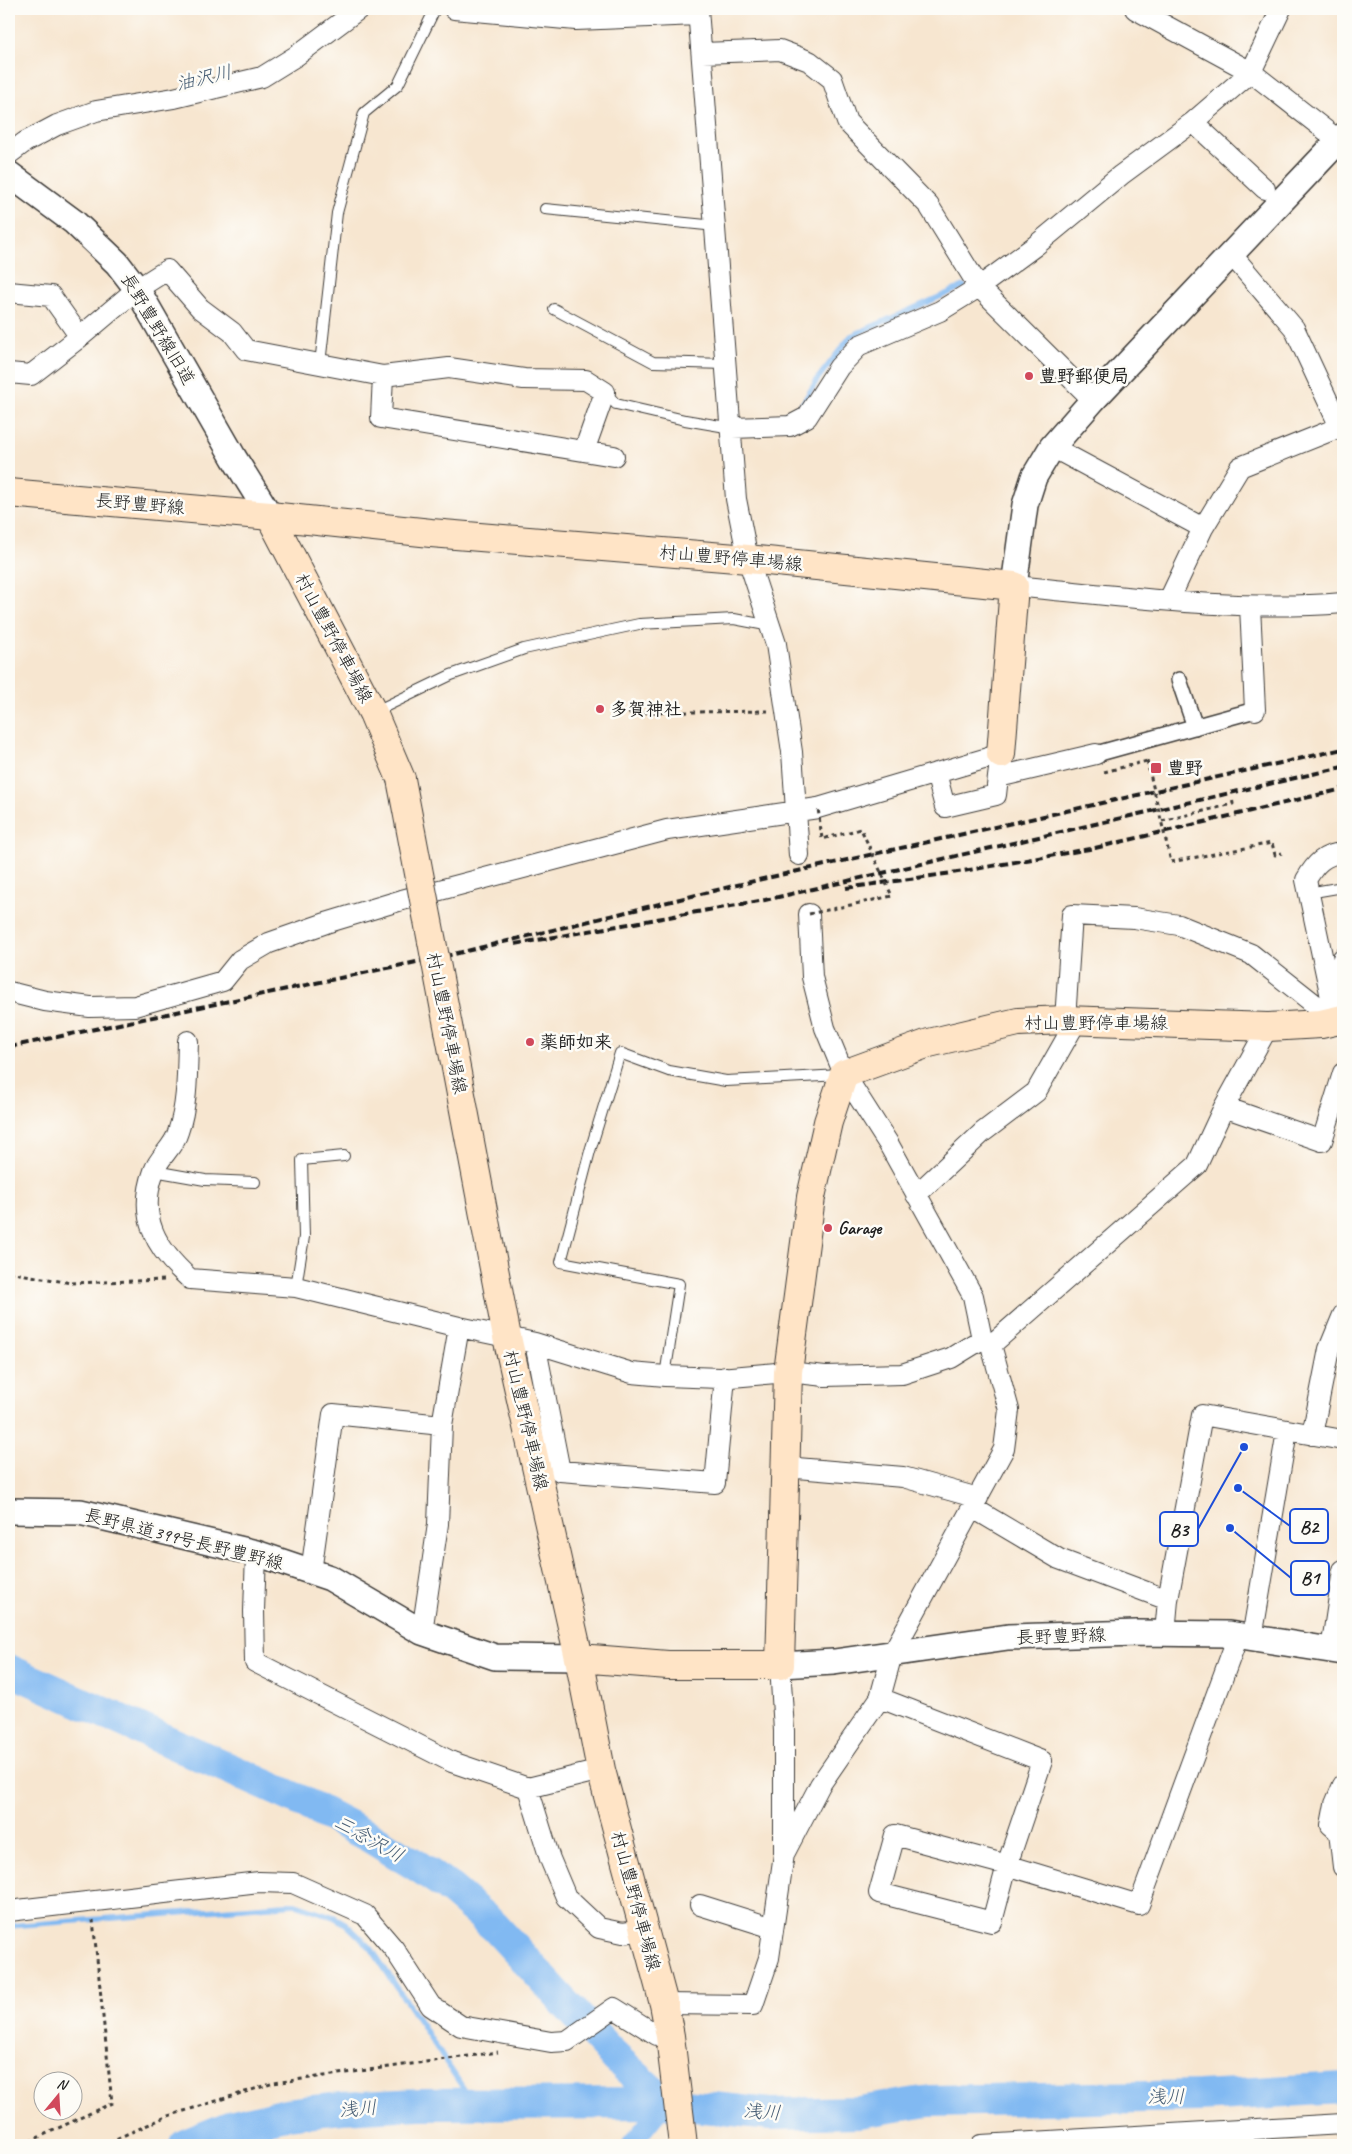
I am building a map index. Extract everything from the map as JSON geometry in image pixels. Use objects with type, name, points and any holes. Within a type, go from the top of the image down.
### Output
[{"type":"main road","name":"長野豊野線","points":[[9,493],[270,516]]},
{"type":"main road","name":"村山豊野停車場線","points":[[270,516],[431,533],[748,559],[1014,586]]},
{"type":"main road","name":"村山豊野停車場線","points":[[270,516],[373,713],[402,779],[507,1337],[579,1658],[601,1770],[667,2023],[683,2145]]},
{"type":"main road","points":[[1000,766],[1014,586]]},
{"type":"main road","name":"村山豊野停車場線","points":[[844,1074],[929,1043],[1018,1022],[1071,1020],[1268,1027],[1339,1020]]},
{"type":"main road","points":[[579,1658],[668,1664],[780,1665],[788,1372],[811,1197],[828,1122],[844,1074]]},
{"type":"street","points":[[9,154],[24,142],[57,125],[96,110],[174,98],[262,77],[296,56],[359,9]]},
{"type":"street","points":[[454,9],[576,20],[698,12],[732,428],[736,499],[748,559],[776,644],[792,752],[798,812],[799,855]]},
{"type":"street","points":[[1135,9],[1154,13],[1250,72],[1342,140],[1093,400],[1052,447],[1034,476],[1025,505],[1014,586],[1250,606],[1304,607],[1343,603]]},
{"type":"street","points":[[732,428],[790,426],[807,417],[839,367],[860,346],[940,311],[979,287],[1035,246],[1120,175],[1193,122],[1250,72],[1281,9]]},
{"type":"street","points":[[702,53],[780,50],[809,61],[832,79],[847,122],[929,206],[979,287],[1093,400]]},
{"type":"street","points":[[1193,122],[1265,189]]},
{"type":"street","name":"長野豊野線旧道","points":[[9,174],[74,222],[117,262],[137,289],[234,458],[270,516]]},
{"type":"street","points":[[1169,600],[1203,528],[1240,467],[1340,427],[1294,328],[1232,254]]},
{"type":"street","points":[[9,373],[31,375],[137,289],[167,270],[200,308],[232,332],[246,350],[383,376],[449,368],[524,379],[586,380],[605,392],[584,451]]},
{"type":"street","points":[[9,292],[51,296],[80,337]]},
{"type":"street","points":[[383,376],[380,418],[614,456]]},
{"type":"street","points":[[1052,447],[1203,528]]},
{"type":"street","points":[[9,992],[44,1001],[90,1007],[135,1006],[223,981],[240,960],[269,943],[402,900],[667,830],[818,808],[936,774],[1000,766],[1099,763],[1195,727],[1255,710],[1250,606]]},
{"type":"street","points":[[1179,680],[1195,727]]},
{"type":"street","points":[[936,774],[945,808],[996,795],[1000,766]]},
{"type":"street","points":[[1339,1020],[1306,880],[1313,867],[1325,856],[1343,853]]},
{"type":"street","points":[[784,1854],[820,1785],[880,1698],[892,1654],[1004,1449],[1009,1410],[973,1296],[888,1143],[844,1074],[825,1028],[812,977],[809,914]]},
{"type":"street","points":[[916,1195],[983,1132],[1036,1092],[1071,1020],[1072,915],[1134,918],[1179,924],[1251,954],[1339,1020]]},
{"type":"street","points":[[1343,958],[1340,980],[1343,989]]},
{"type":"street","points":[[188,1041],[185,1101],[178,1134],[154,1171],[146,1210],[155,1240],[179,1269],[190,1279],[296,1287],[459,1327],[535,1343],[632,1373],[666,1376],[724,1377],[788,1372],[825,1376],[902,1374],[950,1358],[987,1342],[1197,1165],[1224,1107],[1268,1027]]},
{"type":"street","points":[[1224,1107],[1322,1141],[1343,1073]]},
{"type":"street","points":[[1312,1435],[1329,1349],[1343,1315]]},
{"type":"street","points":[[422,1632],[438,1524],[442,1425],[459,1327]]},
{"type":"street","points":[[535,1343],[560,1471],[715,1483],[724,1377]]},
{"type":"street","points":[[311,1572],[333,1414],[442,1425]]},
{"type":"street","points":[[1165,1633],[1168,1600],[1202,1415],[1343,1440]]},
{"type":"street","points":[[880,1698],[1042,1761],[1007,1866],[992,1922],[879,1893],[894,1835],[1007,1866],[1139,1905],[1245,1637],[1287,1431]]},
{"type":"street","points":[[785,1467],[903,1477],[976,1503],[1059,1559],[1168,1600]]},
{"type":"street","name":"長野県道399号長野豊野線","points":[[9,1511],[80,1512],[256,1553],[330,1578],[422,1632],[495,1657],[579,1658]]},
{"type":"street","points":[[256,1553],[255,1662],[452,1762],[528,1788],[601,1770]]},
{"type":"street","points":[[1337,1651],[1343,1570]]},
{"type":"street","name":"長野豊野線","points":[[780,1665],[834,1662],[1008,1638],[1165,1633],[1245,1637],[1337,1651]]},
{"type":"street","points":[[9,1911],[258,1882],[293,1883],[365,1915],[394,1949],[431,2006],[461,2026],[550,2042],[567,2041],[614,2008],[657,2036],[667,2023],[752,2005],[768,1958],[784,1854],[784,1731],[780,1665]]},
{"type":"street","points":[[1343,1784],[1335,1804],[1331,1825],[1339,1832],[1343,1867]]},
{"type":"street","points":[[528,1788],[550,1859],[566,1898],[599,1928],[622,1933],[644,1930]]},
{"type":"street","points":[[700,1905],[773,1928]]},
{"type":"street","points":[[981,2145],[1343,2124]]},
{"type":"lane","points":[[320,364],[337,213],[364,113],[398,85],[435,9]]},
{"type":"lane","points":[[545,209],[716,226]]},
{"type":"lane","points":[[554,309],[653,362],[726,364]]},
{"type":"lane","points":[[605,392],[616,404],[685,420],[732,428]]},
{"type":"lane","points":[[373,713],[451,675],[524,649],[629,626],[734,619],[771,626]]},
{"type":"lane","points":[[1308,893],[1343,887]]},
{"type":"lane","points":[[666,1376],[680,1284],[561,1262],[590,1151],[620,1053],[669,1071],[726,1081],[844,1074]]},
{"type":"lane","points":[[296,1287],[304,1237],[302,1160],[344,1156]]},
{"type":"lane","points":[[154,1171],[205,1180],[255,1182]]},
{"type":"path","points":[[620,713],[786,711]]},
{"type":"path","points":[[1099,763],[1147,760],[1171,862],[1272,843],[1275,855],[1282,853]]},
{"type":"path","points":[[1162,821],[1233,804],[1232,797]]},
{"type":"path","points":[[809,914],[892,896],[861,828],[822,839],[818,808]]},
{"type":"path","points":[[9,1274],[14,1273],[71,1283],[190,1279]]},
{"type":"path","points":[[22,2145],[112,2103],[91,1902]]},
{"type":"path","points":[[102,2145],[168,2116],[274,2083],[500,2052]]},
{"type":"waterway","name":"油沢川","points":[[362,17],[375,9]]},
{"type":"waterway","points":[[779,417],[799,409],[819,377],[851,336],[964,286]]},
{"type":"waterway","name":"三念沢川","points":[[9,1670],[297,1799],[370,1837],[419,1867],[447,1886],[495,1927],[616,2058],[665,2103]]},
{"type":"waterway","points":[[9,1926],[296,1904],[334,1917],[346,1924],[371,1948],[473,2103]]},
{"type":"waterway","name":"浅川","points":[[185,2145],[229,2127],[286,2114],[342,2108],[420,2104],[665,2103],[771,2114],[859,2112],[929,2101],[1199,2096],[1343,2088]]},
{"type":"waterway","points":[[631,2145],[665,2103]]},
{"type":"railway","points":[[9,1047],[450,955],[758,880],[1343,749]]},
{"type":"railway","points":[[515,944],[765,900],[1343,767]]},
{"type":"railway","points":[[846,888],[952,873],[1095,848],[1343,789]]},
{"type":"place","name":"豊野郵便局","points":[[1029,376]]},
{"type":"place","name":"多賀神社","points":[[600,709]]},
{"type":"place","name":"豊野","points":[[1156,768]]},
{"type":"place","name":"薬師如来","points":[[530,1042]]},
{"type":"place","name":"Garage","points":[[828,1228]]},
{"type":"place","name":"B3","points":[[1244,1447]]},
{"type":"place","name":"B2","points":[[1238,1488]]},
{"type":"place","name":"B1","points":[[1230,1528]]}]
